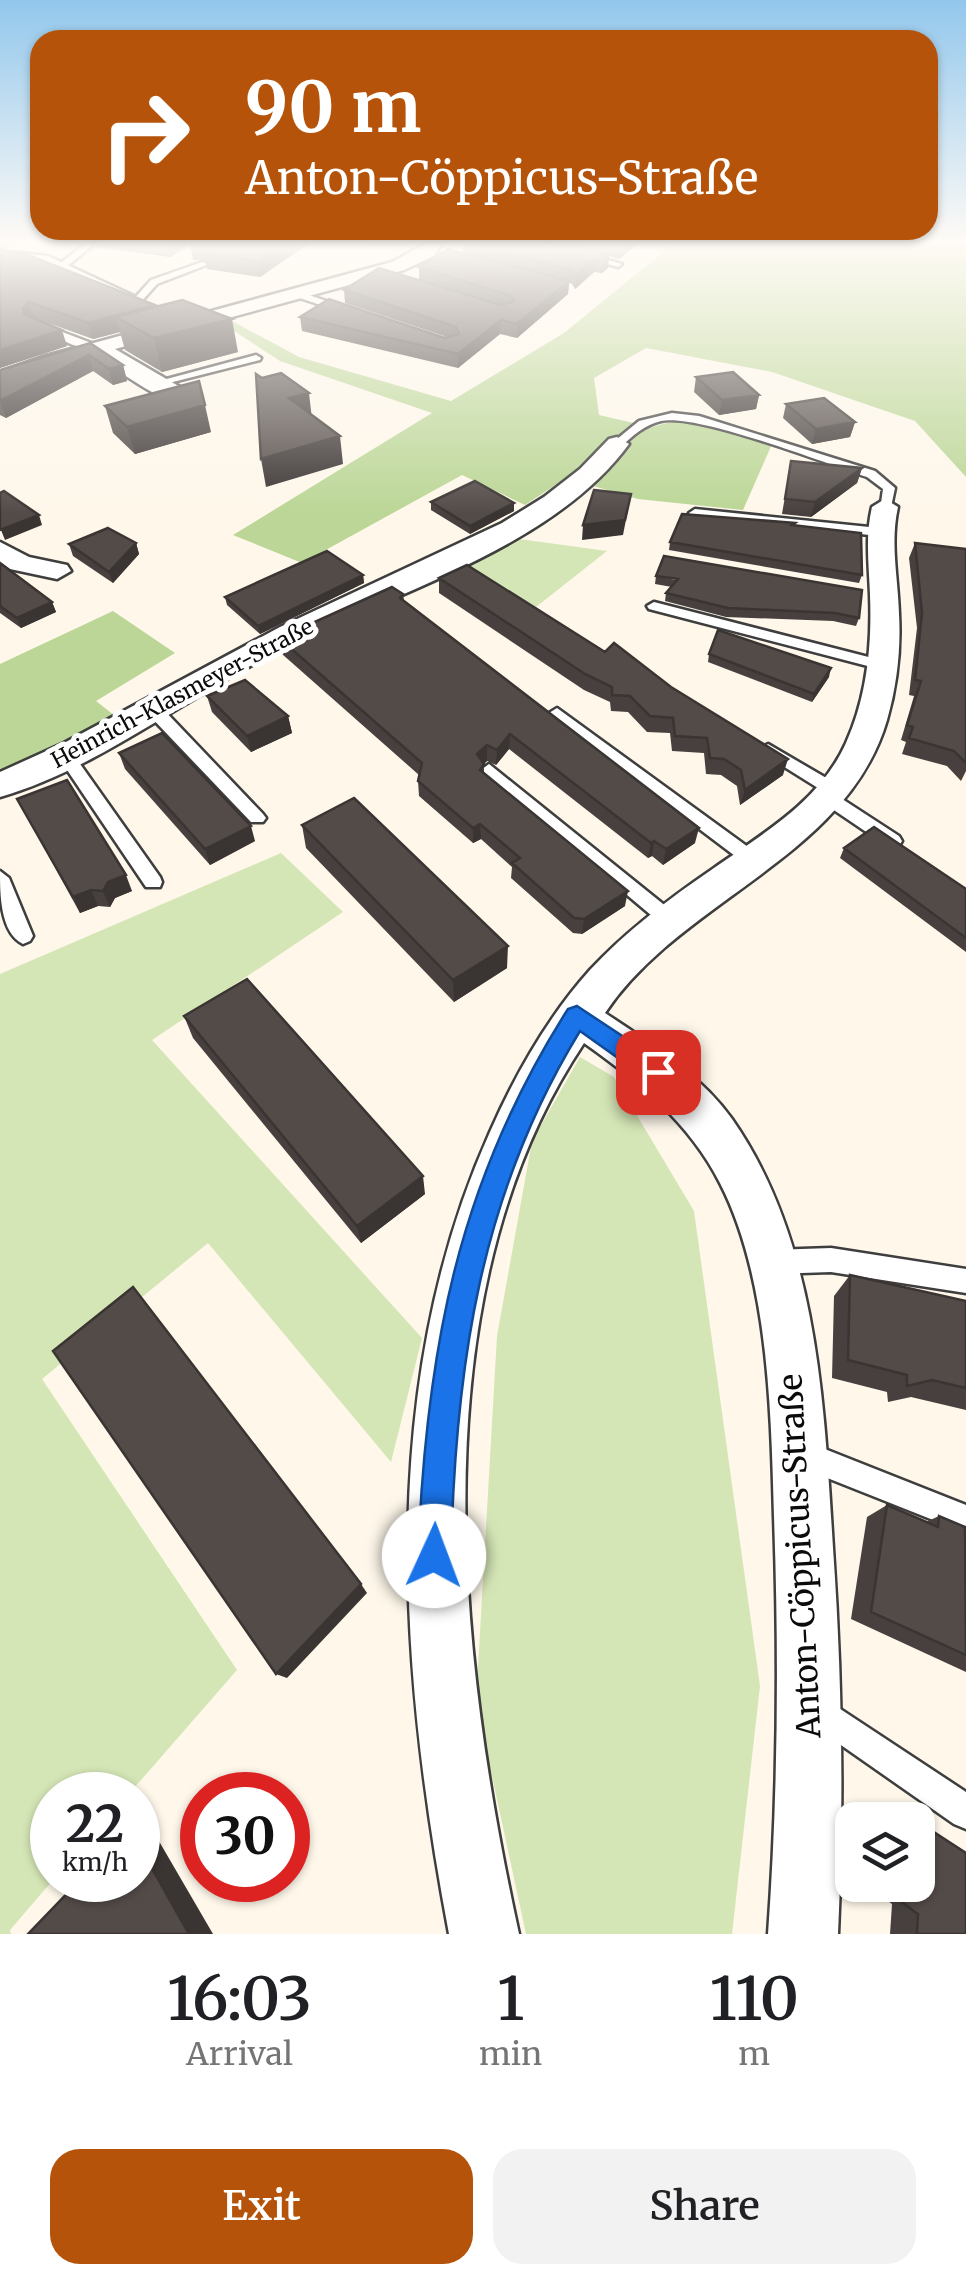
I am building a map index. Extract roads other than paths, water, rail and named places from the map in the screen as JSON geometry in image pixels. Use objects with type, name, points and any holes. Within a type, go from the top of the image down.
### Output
[{"type":"street","points":[[0,380],[144,334]]},
{"type":"street","points":[[97,347],[153,384],[188,398]]},
{"type":"street","name":"Heinrich-Klasmeyer-Straße","points":[[0,785],[67,758],[275,641],[449,560],[534,514],[598,468],[616,444]]},
{"type":"street","points":[[484,1934],[468,1868],[445,1715],[434,1556],[438,1450],[448,1362],[484,1207],[502,1156],[537,1080],[577,1016],[635,951],[670,921],[786,838],[831,794],[866,731],[883,664],[875,593],[882,519]]},
{"type":"street","points":[[0,550],[20,563],[57,571]]},
{"type":"street","name":"Anton-Cöppicus-Straße","points":[[577,1016],[658,1072],[715,1132],[750,1198],[781,1304],[800,1453],[812,1706],[811,1822],[803,1934]]},
{"type":"lane","points":[[57,334],[97,347]]},
{"type":"lane","points":[[153,384],[256,358]]},
{"type":"lane","points":[[616,444],[632,428],[653,418],[695,418],[871,474],[889,488],[882,519],[695,512]]},
{"type":"lane","points":[[654,606],[883,664]]},
{"type":"lane","points":[[154,710],[258,818]]},
{"type":"lane","points":[[556,713],[753,860]]},
{"type":"lane","points":[[751,738],[910,852]]},
{"type":"lane","points":[[67,758],[154,882]]},
{"type":"lane","points":[[490,770],[670,921]]},
{"type":"lane","points":[[0,878],[23,936]]},
{"type":"lane","points":[[770,1262],[831,1260],[966,1281]]},
{"type":"lane","points":[[800,1453],[966,1520]]},
{"type":"lane","points":[[812,1706],[966,1812]]}]
